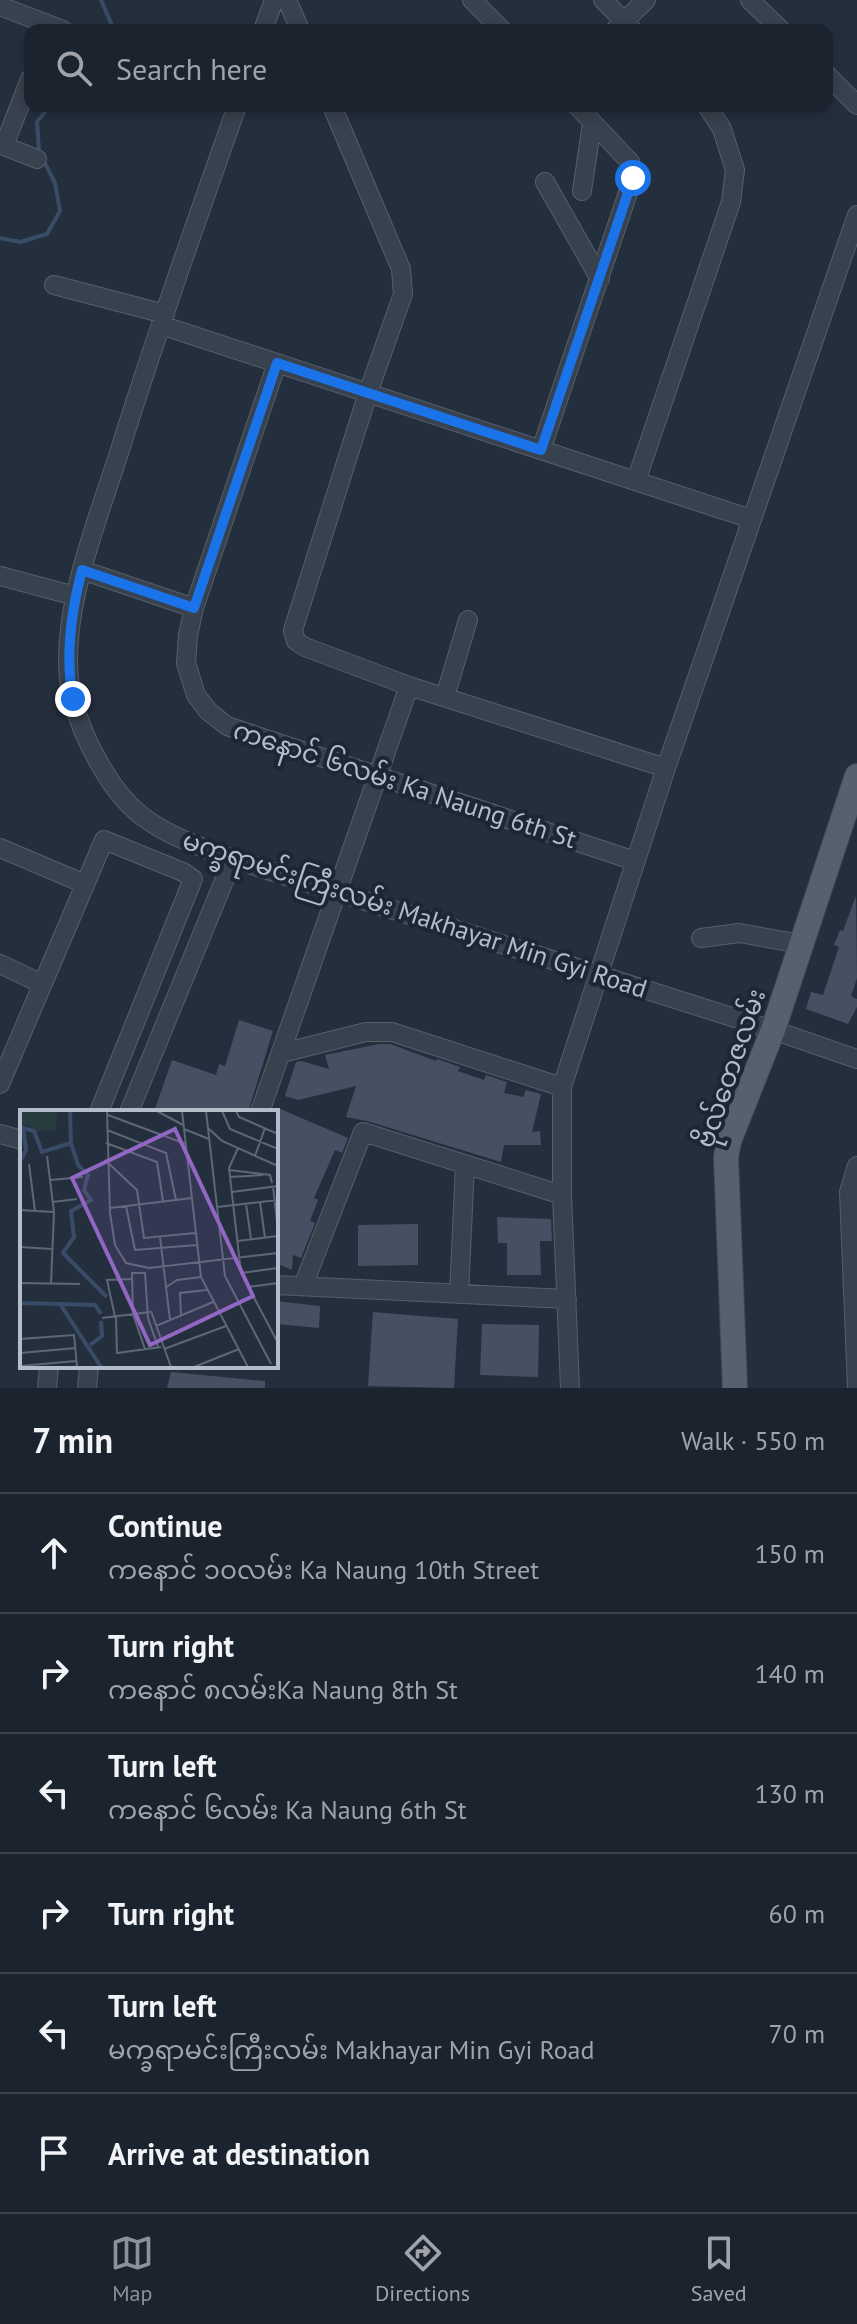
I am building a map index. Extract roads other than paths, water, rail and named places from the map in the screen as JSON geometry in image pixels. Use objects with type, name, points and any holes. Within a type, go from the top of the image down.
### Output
[{"type":"main road","name":"ဗိုလ်တေဇလမ်း","points":[[735,1388],[726,1157],[729,1141],[773,1030],[857,776]]},
{"type":"street","points":[[265,24],[274,0]]},
{"type":"street","points":[[287,0],[297,24]]},
{"type":"street","points":[[472,0],[496,24]]},
{"type":"street","points":[[603,0],[622,24]]},
{"type":"street","points":[[626,24],[646,0]]},
{"type":"street","points":[[750,0],[775,24]]},
{"type":"street","points":[[0,6],[43,24]]},
{"type":"street","points":[[833,81],[857,105]]},
{"type":"street","points":[[24,94],[4,146],[37,159]]},
{"type":"street","name":"မက္ခရာမင်းကြီးလမ်း Makhayar Min Gyi Road","points":[[235,112],[163,319],[75,596],[68,661],[73,699],[93,750],[115,790],[144,818],[181,839],[233,859],[857,1059]]},
{"type":"street","points":[[335,112],[401,269],[403,294],[368,393],[293,630],[296,641],[409,686],[666,768]]},
{"type":"street","points":[[541,450],[633,178],[630,162],[582,112]]},
{"type":"street","points":[[636,481],[731,202],[735,170],[722,129],[711,112]]},
{"type":"street","points":[[582,191],[592,123]]},
{"type":"street","points":[[545,182],[600,279]]},
{"type":"street","points":[[570,1388],[562,1195],[562,1087],[666,768],[857,215]]},
{"type":"street","points":[[54,285],[163,319],[277,363],[751,519]]},
{"type":"street","name":"ကနောင် ၆လမ်း Ka Naung 6th St","points":[[277,363],[194,608],[186,663],[196,695],[208,711],[227,726],[635,861]]},
{"type":"street","points":[[82,570],[194,608]]},
{"type":"street","points":[[0,576],[75,596]]},
{"type":"street","points":[[445,697],[468,620]]},
{"type":"street","points":[[261,1110],[409,686]]},
{"type":"street","points":[[0,1084],[104,840],[193,879],[100,1110]]},
{"type":"street","points":[[0,848],[85,884]]},
{"type":"street","points":[[130,1110],[233,859]]},
{"type":"street","points":[[701,938],[739,933],[801,944]]},
{"type":"street","points":[[0,964],[42,984]]},
{"type":"street","points":[[282,1053],[366,1032],[392,1032],[562,1087]]},
{"type":"street","points":[[303,1286],[363,1132],[562,1195]]},
{"type":"street","points":[[0,1134],[20,1139]]},
{"type":"street","points":[[459,1294],[465,1165]]},
{"type":"street","points":[[857,1166],[853,1193],[857,1388]]},
{"type":"street","points":[[278,1285],[567,1299]]},
{"type":"street","points":[[47,1388],[49,1368]]},
{"type":"street","points":[[87,1388],[89,1368]]},
{"type":"waterway","points":[[101,0],[111,24]]},
{"type":"waterway","points":[[0,238],[20,242],[47,234],[60,211],[55,183],[39,151],[37,122],[45,112]]}]
